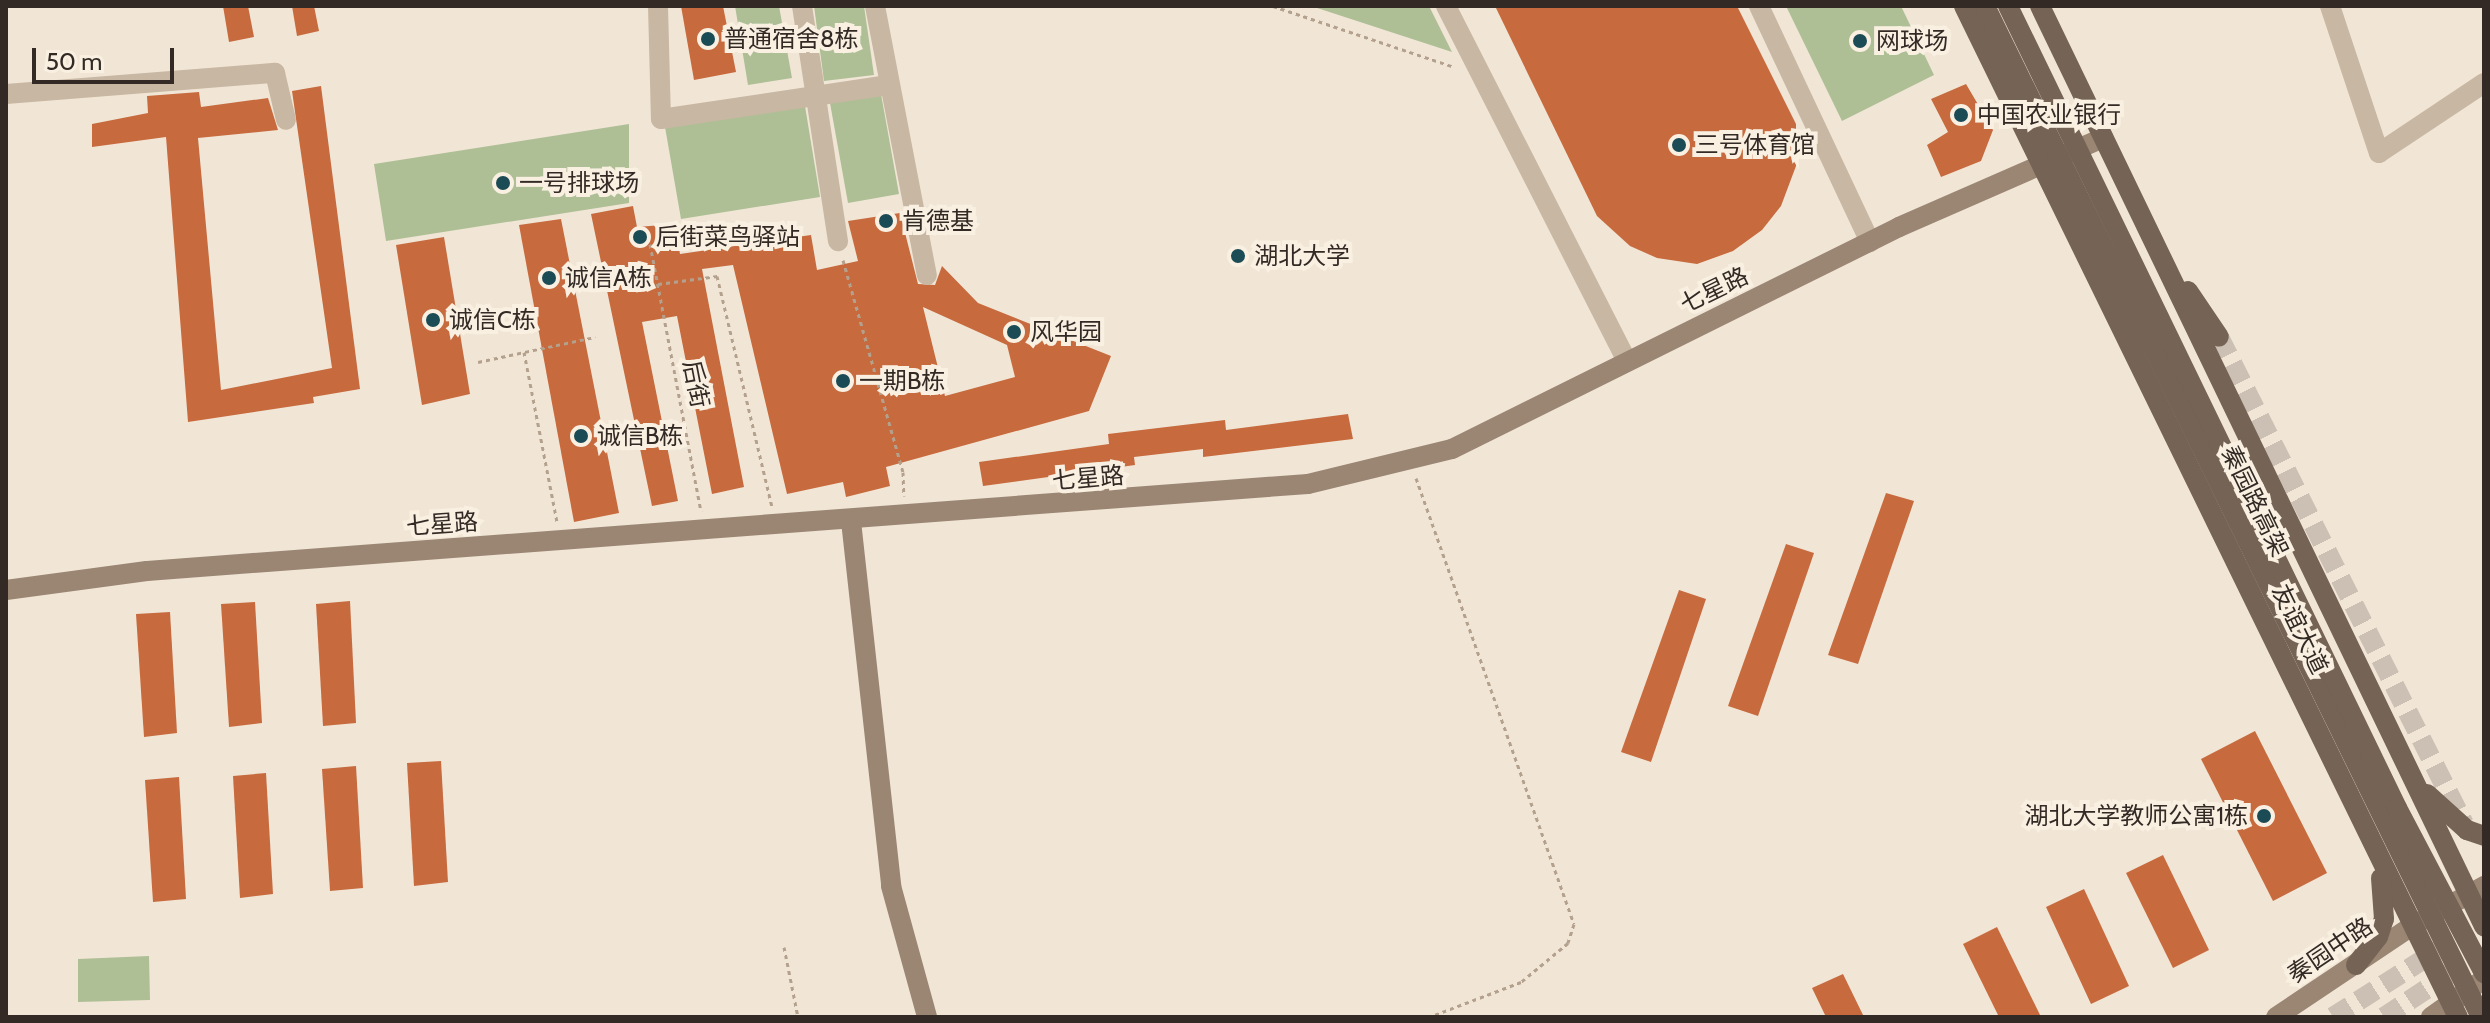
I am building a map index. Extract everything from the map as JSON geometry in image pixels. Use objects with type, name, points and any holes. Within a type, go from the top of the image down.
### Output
[{"type":"main road","name":"友谊大道","points":[[1964,6],[2454,1010]]},
{"type":"main road","name":"秦园路高架","points":[[1985,6],[2418,898],[2481,1017]]},
{"type":"main road","name":"秦园路高架","points":[[2008,6],[2397,808],[2484,976]]},
{"type":"main road","name":"友谊大道","points":[[2040,6],[2405,763],[2476,889],[2484,926]]},
{"type":"main road","points":[[2163,260],[2219,337]]},
{"type":"main road","points":[[2405,763],[2431,800],[2467,830],[2484,836]]},
{"type":"main road","points":[[2356,965],[2378,937],[2386,899],[2368,831]]},
{"type":"street","points":[[658,6],[661,119],[888,85]]},
{"type":"street","points":[[802,6],[838,241]]},
{"type":"street","points":[[875,6],[927,275]]},
{"type":"street","points":[[1446,6],[1627,362]]},
{"type":"street","points":[[1759,6],[1870,242]]},
{"type":"street","points":[[2330,6],[2379,153],[2484,83]]},
{"type":"street","points":[[6,94],[275,73],[286,120]]},
{"type":"street","name":"七星路","points":[[6,590],[147,571],[851,521],[1308,484],[1452,449],[1870,242],[2103,138]]},
{"type":"street","points":[[851,521],[891,886],[927,1017]]},
{"type":"street","name":"秦园中路","points":[[2276,1017],[2412,926],[2476,889]]},
{"type":"street","points":[[2431,1017],[2454,1010],[2484,976]]},
{"type":"path","points":[[1273,6],[1480,76]]},
{"type":"path","points":[[838,241],[903,472],[904,517]]},
{"type":"path","name":"后街","points":[[650,244],[705,531]]},
{"type":"path","points":[[658,284],[717,276],[777,526]]},
{"type":"path","points":[[478,362],[595,337]]},
{"type":"path","points":[[524,352],[560,542]]},
{"type":"path","points":[[1410,459],[1574,924],[1568,943],[1521,982],[1429,1017]]},
{"type":"path","points":[[784,947],[798,1017]]},
{"type":"green space","points":[[735,6],[779,6],[792,78],[748,85]]},
{"type":"green space","points":[[814,6],[864,6],[874,75],[824,81]]},
{"type":"green space","points":[[1311,6],[1429,6],[1452,52]]},
{"type":"green space","name":"网球场","points":[[1786,6],[1901,6],[1934,75],[1842,121]]},
{"type":"green space","points":[[881,94],[899,194],[848,203],[830,103]]},
{"type":"green space","points":[[805,106],[820,197],[681,219],[665,127]]},
{"type":"green space","name":"一号排球场","points":[[629,124],[629,203],[386,241],[374,164]]},
{"type":"green space","points":[[149,956],[150,1000],[78,1002],[78,959]]},
{"type":"building","points":[[223,6],[248,6],[254,37],[229,42]]},
{"type":"building","points":[[292,6],[314,6],[319,31],[297,36]]},
{"type":"building","name":"普通宿舍8栋","points":[[681,6],[723,6],[736,72],[694,80]]},
{"type":"building","name":"三号体育馆","points":[[1495,6],[1737,6],[1796,124],[1796,166],[1781,206],[1762,230],[1733,251],[1697,264],[1657,258],[1630,246],[1597,216]]},
{"type":"building","name":"中国农业银行","points":[[1966,84],[1993,130],[1981,161],[1941,177],[1927,145],[1948,132],[1931,99]]},
{"type":"building","points":[[321,86],[360,389],[313,397],[314,403],[188,422],[166,137],[92,147],[92,124],[148,113],[147,96],[199,92],[201,107],[268,98],[278,130],[198,138],[221,390],[332,368],[292,91]]},
{"type":"building","points":[[633,206],[637,227],[675,224],[680,254],[811,235],[817,270],[858,261],[848,221],[900,213],[918,284],[935,285],[942,266],[978,303],[1111,356],[1089,411],[886,467],[890,486],[846,497],[843,482],[787,494],[733,265],[702,269],[744,487],[712,494],[677,316],[642,322],[678,501],[652,506],[591,214]],"holes":[[[923,307],[1007,345],[1015,377],[945,396]]]},
{"type":"building","points":[[561,219],[619,513],[574,522],[519,225]]},
{"type":"building","name":"诚信C栋","points":[[444,237],[470,394],[422,405],[396,245]]},
{"type":"building","points":[[1348,414],[1353,439],[1203,457],[1203,449],[1134,457],[1135,465],[983,486],[979,462],[1109,444],[1108,434],[1225,420],[1226,430]]},
{"type":"building","points":[[1886,493],[1914,501],[1858,664],[1828,655]]},
{"type":"building","points":[[1786,544],[1814,553],[1758,716],[1728,706]]},
{"type":"building","points":[[1679,590],[1706,599],[1651,762],[1621,752]]},
{"type":"building","points":[[350,601],[356,723],[323,726],[316,604]]},
{"type":"building","points":[[255,602],[262,723],[229,727],[221,604]]},
{"type":"building","points":[[170,612],[177,733],[144,737],[136,614]]},
{"type":"building","name":"湖北大学教师公寓1栋","points":[[2255,731],[2327,873],[2273,901],[2201,759]]},
{"type":"building","points":[[441,761],[448,882],[414,886],[407,763]]},
{"type":"building","points":[[356,766],[363,888],[330,891],[322,769]]},
{"type":"building","points":[[266,773],[273,894],[240,898],[233,776]]},
{"type":"building","points":[[179,777],[186,899],[153,902],[145,780]]},
{"type":"building","points":[[2163,855],[2209,950],[2173,968],[2126,873]]},
{"type":"building","points":[[2084,889],[2129,986],[2091,1004],[2046,907]]},
{"type":"building","points":[[1997,927],[2041,1017],[1999,1017],[1963,944]]},
{"type":"building","points":[[1843,974],[1864,1017],[1826,1017],[1812,988]]},
{"type":"tunnel","points":[[2219,337],[2464,824]]},
{"type":"tunnel","points":[[2333,1017],[2460,936]]},
{"type":"tunnel","points":[[2384,1017],[2454,971]]},
{"type":"place","name":"普通宿舍8栋","points":[[708,39]]},
{"type":"place","name":"网球场","points":[[1860,41]]},
{"type":"place","name":"中国农业银行","points":[[1961,115]]},
{"type":"place","name":"三号体育馆","points":[[1679,145]]},
{"type":"place","name":"一号排球场","points":[[503,183]]},
{"type":"place","name":"肯德基","points":[[886,221]]},
{"type":"place","name":"后街菜鸟驿站","points":[[640,237]]},
{"type":"place","name":"湖北大学","points":[[1238,256]]},
{"type":"place","name":"诚信A栋","points":[[549,278]]},
{"type":"place","name":"诚信C栋","points":[[433,320]]},
{"type":"place","name":"风华园","points":[[1014,332]]},
{"type":"place","name":"一期B栋","points":[[843,381]]},
{"type":"place","name":"诚信B栋","points":[[581,436]]},
{"type":"place","name":"湖北大学教师公寓1栋","points":[[2264,816]]}]
